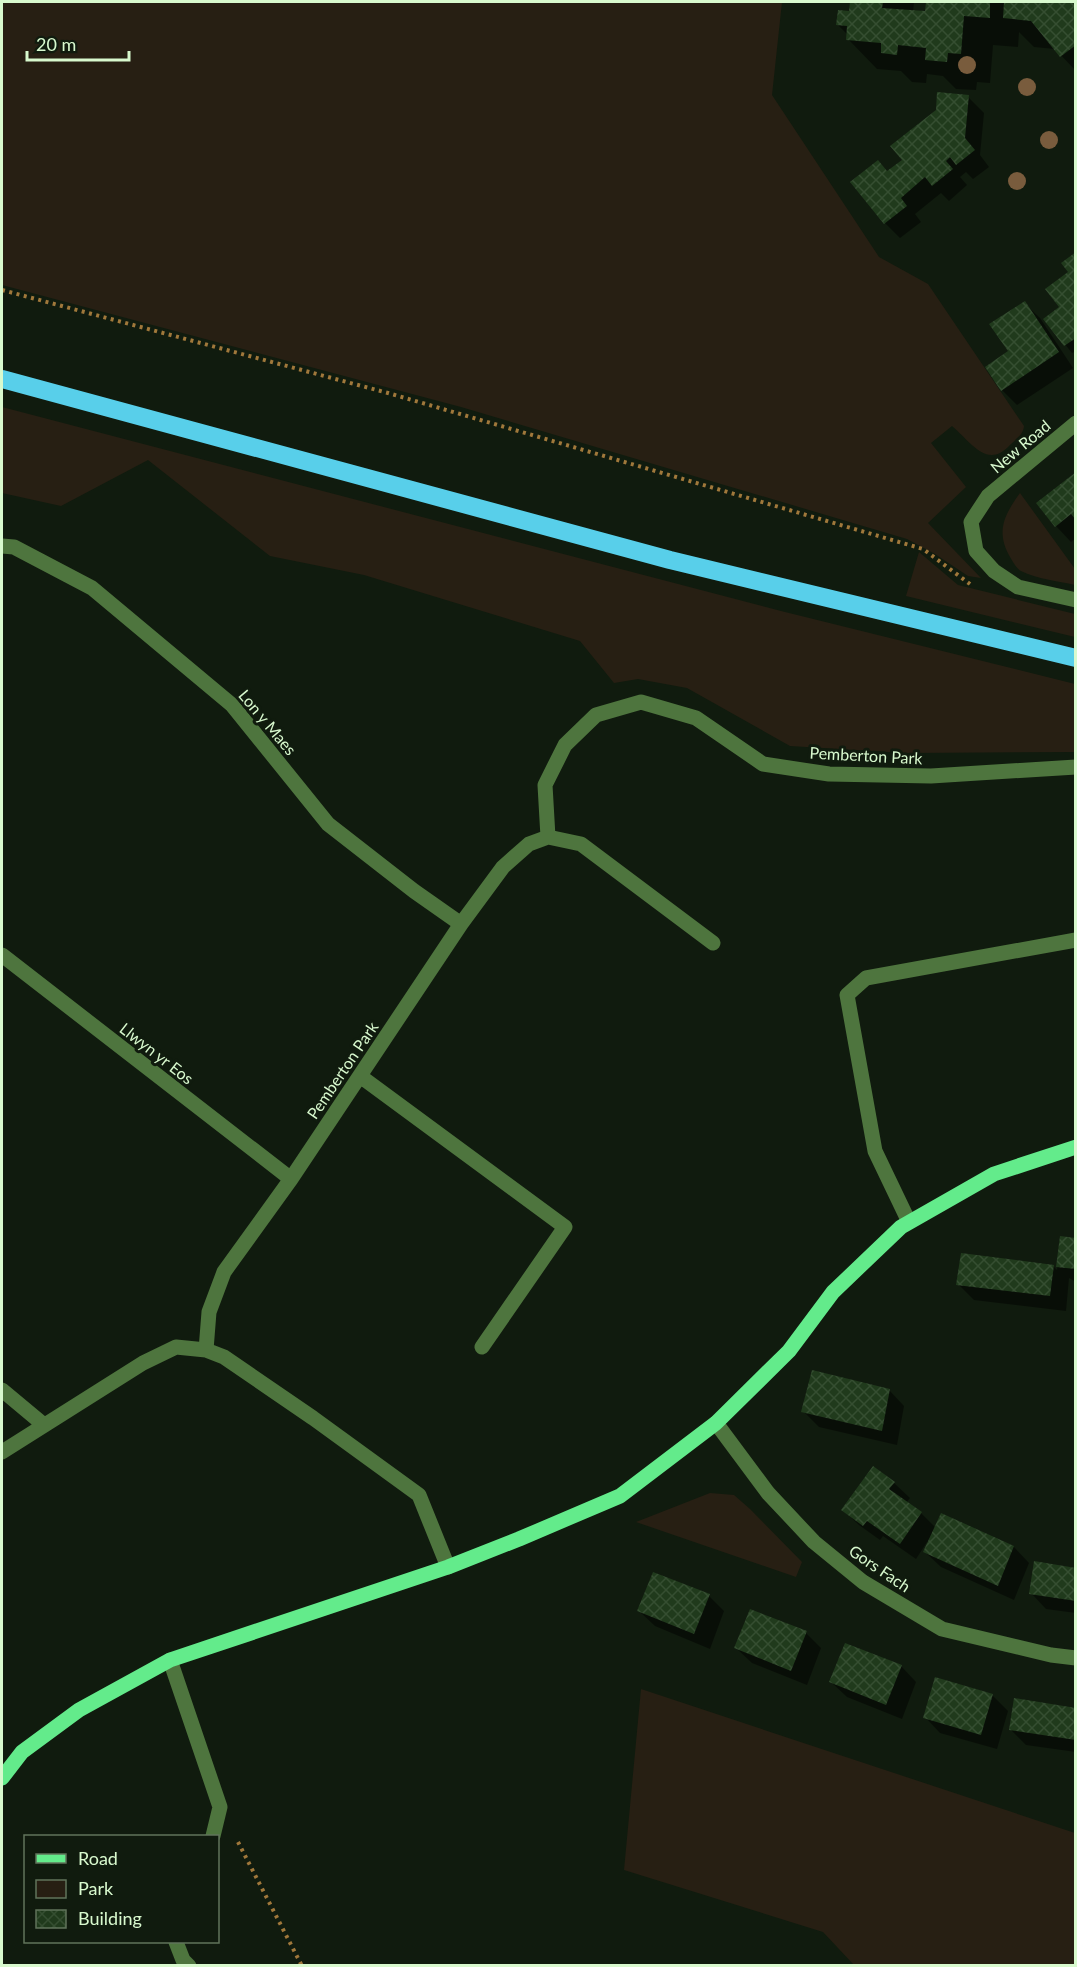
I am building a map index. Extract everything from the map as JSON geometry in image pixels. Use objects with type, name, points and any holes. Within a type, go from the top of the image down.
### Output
[{"type":"highway","points":[[2,380],[670,560],[1076,658]]},
{"type":"main road","points":[[2,1778],[22,1752],[80,1710],[170,1660],[448,1567],[620,1496],[716,1423],[789,1351],[833,1292],[901,1227],[994,1174],[1076,1147]]},
{"type":"street","name":"New Road","points":[[1076,423],[988,496],[971,522],[976,551],[994,571],[1018,586],[1076,600]]},
{"type":"street","name":"Lon y Maes","points":[[2,546],[14,547],[92,588],[232,705],[328,824],[414,891],[462,924]]},
{"type":"street","name":"Pemberton Park","points":[[206,1350],[209,1312],[224,1272],[291,1179],[462,924],[503,867],[529,844],[548,837],[545,785],[565,745],[596,715],[641,702],[696,718],[763,764],[829,774],[931,776],[1076,767]]},
{"type":"street","points":[[548,837],[581,844],[713,942]]},
{"type":"street","points":[[909,1222],[875,1151],[847,995],[866,978],[1076,940]]},
{"type":"street","name":"Llwyn yr Eos","points":[[2,955],[291,1179]]},
{"type":"street","points":[[360,1076],[565,1227],[482,1347]]},
{"type":"street","points":[[2,1452],[143,1363],[176,1347],[206,1350],[224,1357],[419,1495],[448,1567]]},
{"type":"street","points":[[2,1390],[44,1425]]},
{"type":"street","name":"Gors Fach","points":[[716,1423],[768,1493],[814,1542],[863,1582],[942,1629],[1051,1655],[1076,1658]]},
{"type":"street","points":[[170,1660],[220,1807],[213,1835]]},
{"type":"street","points":[[177,1943],[182,1964]]},
{"type":"path","points":[[2,290],[388,393],[923,549],[966,583],[976,586]]},
{"type":"path","points":[[250,1864],[302,1965]]},
{"type":"green space","points":[[2,2],[782,2],[772,95],[879,257],[928,284],[1024,426],[1017,439],[1002,452],[994,455],[980,451],[952,426],[931,443],[966,487],[928,523],[981,578],[968,576],[907,539],[461,407],[2,285]]},
{"type":"green space","points":[[2,407],[781,611],[1075,684],[1075,752],[904,753],[790,746],[687,688],[638,679],[614,683],[580,641],[364,575],[270,556],[148,460],[61,506],[2,493]]},
{"type":"green space","points":[[1020,493],[1075,569],[1075,585],[1027,574],[1019,570],[1012,561],[1003,539],[1003,531],[1006,516]]},
{"type":"green space","points":[[919,552],[958,585],[1075,614],[1075,637],[906,596]]},
{"type":"green space","points":[[710,1493],[734,1495],[750,1509],[802,1562],[796,1577],[636,1522]]},
{"type":"green space","points":[[641,1689],[1075,1833],[1075,1965],[854,1965],[823,1932],[624,1870]]},
{"type":"building","points":[[850,2],[883,2],[882,8],[925,11],[926,2],[990,2],[990,18],[964,16],[961,54],[948,53],[947,62],[925,60],[926,48],[898,45],[897,55],[881,53],[881,43],[846,40],[847,26],[836,25],[838,10],[849,11]]},
{"type":"building","points":[[1004,2],[1076,2],[1076,45],[1060,57],[1031,21],[1003,18]]},
{"type":"building","points":[[937,92],[969,95],[965,138],[975,150],[956,165],[950,157],[946,161],[953,169],[932,186],[925,177],[901,198],[907,206],[884,224],[850,182],[878,160],[887,171],[902,160],[890,146],[936,110]]},
{"type":"building","points":[[1076,252],[1076,338],[1064,346],[1043,319],[1059,307],[1045,289],[1068,272],[1061,263]]},
{"type":"building","points":[[1025,301],[1059,352],[1001,391],[985,367],[1008,351],[989,324]]},
{"type":"building","points":[[1076,472],[1076,520],[1071,514],[1055,527],[1036,503]]},
{"type":"building","points":[[1060,1236],[1076,1238],[1076,1269],[1056,1267]]},
{"type":"building","points":[[961,1253],[1054,1265],[1050,1296],[956,1285]]},
{"type":"building","points":[[812,1370],[890,1389],[882,1431],[801,1412]]},
{"type":"building","points":[[873,1466],[895,1482],[889,1489],[922,1512],[900,1544],[867,1521],[863,1526],[841,1510]]},
{"type":"building","points":[[941,1513],[1014,1546],[998,1586],[923,1552]]},
{"type":"building","points":[[1034,1561],[1076,1568],[1076,1601],[1029,1594]]},
{"type":"building","points":[[653,1572],[710,1594],[694,1634],[637,1611]]},
{"type":"building","points":[[750,1609],[807,1631],[791,1671],[734,1648]]},
{"type":"building","points":[[845,1643],[902,1665],[886,1705],[829,1682]]},
{"type":"building","points":[[935,1677],[993,1694],[981,1735],[923,1718]]},
{"type":"building","points":[[1014,1698],[1076,1708],[1076,1740],[1009,1730]]}]
